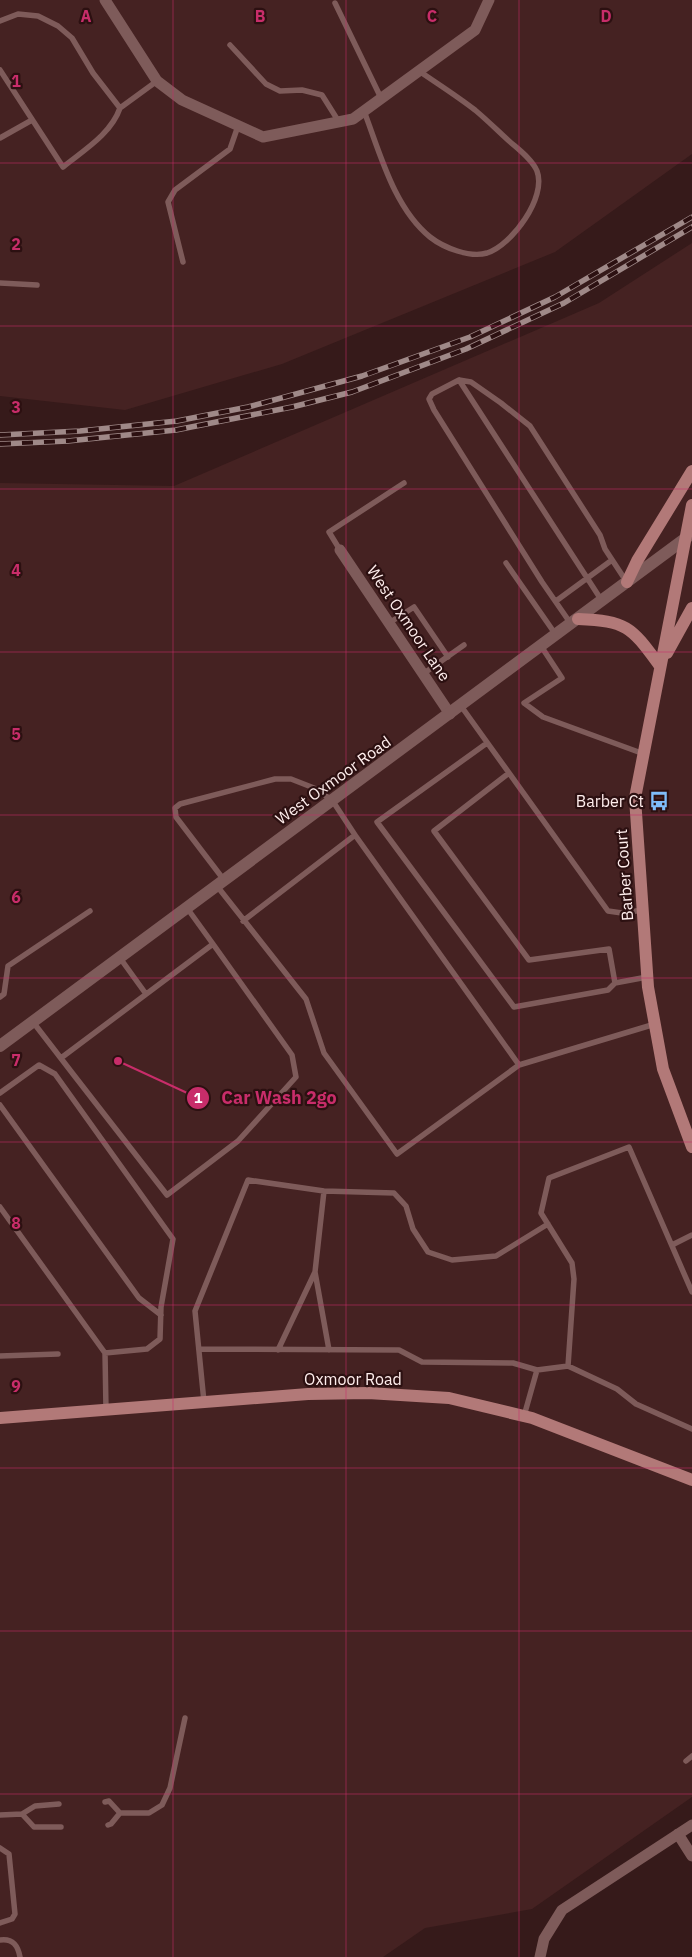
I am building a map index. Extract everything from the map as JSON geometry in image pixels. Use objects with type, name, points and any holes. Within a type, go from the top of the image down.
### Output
[{"type":"main road","points":[[627,582],[637,561],[692,471]]},
{"type":"main road","name":"Barber Court","points":[[692,505],[688,537],[660,666],[636,798],[647,977],[663,1069],[692,1147]]},
{"type":"main road","points":[[574,621],[602,620],[623,625],[638,637],[660,666],[692,608]]},
{"type":"main road","name":"Oxmoor Road","points":[[0,1418],[308,1394],[368,1393],[449,1398],[524,1416],[692,1480]]},
{"type":"street","points":[[105,0],[157,81],[182,100],[263,137],[353,119],[475,30],[489,0]]},
{"type":"street","name":"West Oxmoor Road","points":[[0,1046],[688,537]]},
{"type":"street","name":"West Oxmoor Lane","points":[[340,550],[450,714]]},
{"type":"street","points":[[540,1957],[544,1939],[562,1910],[692,1825]]},
{"type":"street","points":[[678,1834],[692,1856]]},
{"type":"lane","points":[[335,3],[382,98]]},
{"type":"lane","points":[[0,21],[18,14],[38,16],[58,26],[72,38],[93,73],[120,108]]},
{"type":"lane","points":[[230,45],[266,84],[280,91],[302,90],[322,95],[338,122]]},
{"type":"lane","points":[[0,70],[63,167],[101,136],[116,120],[120,108],[157,81]]},
{"type":"lane","points":[[364,111],[399,199],[414,222],[432,238],[448,247],[471,255],[485,254],[497,249],[523,221],[537,198],[539,185],[537,171],[528,158],[475,110],[419,71]]},
{"type":"lane","points":[[0,138],[32,120]]},
{"type":"lane","points":[[183,262],[168,202],[175,190],[230,149],[238,126]]},
{"type":"lane","points":[[0,283],[37,285]]},
{"type":"lane","points":[[459,380],[602,600]]},
{"type":"lane","points":[[574,621],[556,602],[430,402],[429,399],[432,394],[459,380],[471,382],[530,426],[600,535],[605,549],[627,582]]},
{"type":"lane","points":[[340,550],[330,532],[404,483]]},
{"type":"lane","points":[[556,602],[612,560]]},
{"type":"lane","points":[[506,563],[556,635]]},
{"type":"lane","points":[[389,623],[414,607],[448,657]]},
{"type":"lane","points":[[423,674],[464,645]]},
{"type":"lane","points":[[541,646],[562,678],[524,703],[542,717],[644,754]]},
{"type":"lane","points":[[461,706],[608,911],[622,913],[643,910]]},
{"type":"lane","points":[[488,743],[377,822],[514,1007],[608,990],[615,983],[647,977]]},
{"type":"lane","points":[[509,773],[434,831],[529,960],[609,949],[615,983]]},
{"type":"lane","points":[[519,1065],[332,800],[314,788],[291,779],[275,779],[180,804],[175,808],[176,817],[221,883],[243,920],[306,999],[324,1053],[397,1154],[519,1065],[655,1024]]},
{"type":"lane","points":[[243,920],[355,835]]},
{"type":"lane","points":[[33,1022],[166,1195],[238,1141],[296,1077],[292,1055],[188,908]]},
{"type":"lane","points":[[0,997],[4,994],[8,966],[90,911]]},
{"type":"lane","points":[[61,1058],[213,944]]},
{"type":"lane","points":[[120,958],[146,994]]},
{"type":"lane","points":[[0,1093],[39,1065],[55,1074],[173,1238],[161,1315],[160,1339],[147,1349],[105,1353]]},
{"type":"lane","points":[[0,1105],[139,1298],[161,1315]]},
{"type":"lane","points":[[568,1366],[574,1279],[572,1263],[541,1213],[549,1178],[629,1147],[692,1292]]},
{"type":"lane","points":[[204,1402],[195,1310],[248,1180],[324,1192],[394,1193],[406,1206],[413,1228],[428,1252],[452,1260],[496,1256],[548,1224]]},
{"type":"lane","points":[[324,1192],[315,1272],[329,1350]]},
{"type":"lane","points":[[0,1207],[105,1353],[106,1410]]},
{"type":"lane","points":[[672,1244],[692,1235]]},
{"type":"lane","points":[[278,1350],[315,1272]]},
{"type":"lane","points":[[199,1349],[399,1350],[422,1362],[513,1363],[537,1370],[568,1366],[617,1389],[636,1404],[692,1429]]},
{"type":"lane","points":[[0,1356],[58,1354]]},
{"type":"lane","points":[[524,1416],[537,1370]]},
{"type":"lane","points":[[105,1802],[109,1801],[120,1813],[149,1813],[162,1805],[170,1788],[185,1718]]},
{"type":"lane","points":[[686,1761],[692,1756]]},
{"type":"lane","points":[[0,1815],[22,1814],[35,1806],[59,1804]]},
{"type":"lane","points":[[108,1824],[111,1824],[120,1813]]},
{"type":"lane","points":[[22,1814],[34,1828],[61,1826]]},
{"type":"lane","points":[[0,1848],[9,1854],[15,1914],[12,1919],[0,1923]]},
{"type":"lane","points":[[0,1940],[5,1939],[13,1942],[18,1948],[20,1957]]},
{"type":"shaded area","points":[[0,0],[692,0],[692,154],[555,252],[282,364],[125,410],[0,396]]},
{"type":"shaded area","points":[[692,243],[692,1797],[532,1909],[425,1928],[383,1957],[0,1957],[0,483],[174,486],[599,303]]},
{"type":"railway","points":[[0,435],[80,431],[177,421],[248,407],[362,376],[470,337],[555,297],[692,217]]},
{"type":"railway","points":[[0,444],[68,441],[176,430],[292,407],[352,392],[466,349],[564,303],[692,227]]},
{"type":"place","name":"Barber Ct","points":[[659,801]]},
{"type":"place","name":"Car Wash 2go","points":[[118,1061]]}]
